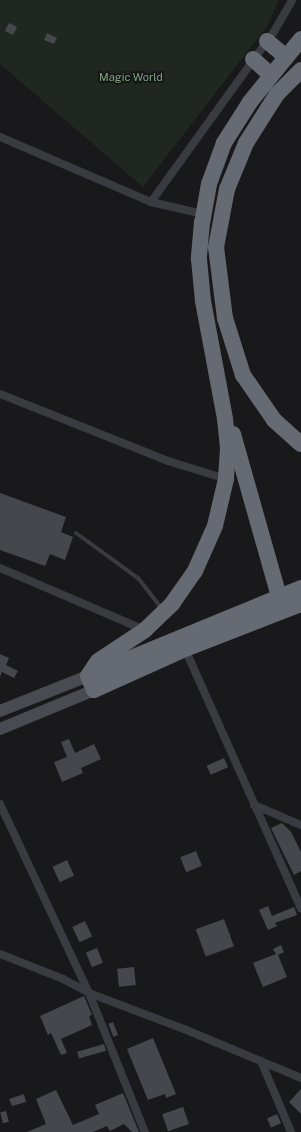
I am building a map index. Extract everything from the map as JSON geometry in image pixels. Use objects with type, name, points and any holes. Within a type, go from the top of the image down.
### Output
[{"type":"highway","points":[[91,683],[98,661],[145,630],[164,613],[185,587],[202,556],[216,521],[226,479],[227,434],[203,301],[199,259],[203,214],[209,184],[224,143],[250,102],[301,39]]},
{"type":"highway","points":[[266,41],[286,57]]},
{"type":"highway","points":[[253,59],[271,75]]},
{"type":"highway","points":[[301,70],[277,94],[246,142],[228,189],[216,247],[225,318],[242,375],[274,420],[301,444]]},
{"type":"highway","points":[[221,394],[280,597],[286,604],[298,605]]},
{"type":"highway","points":[[91,683],[301,588]]},
{"type":"highway","points":[[91,683],[185,649],[298,605]]},
{"type":"main road","points":[[3,708],[91,683]]},
{"type":"main road","points":[[0,728],[91,683]]},
{"type":"street","points":[[151,202],[266,41],[292,0]]},
{"type":"street","points":[[0,138],[151,202],[203,214]]},
{"type":"street","points":[[0,394],[168,461],[226,479]]},
{"type":"street","points":[[0,568],[145,630]]},
{"type":"street","points":[[185,649],[301,908]]},
{"type":"street","points":[[0,804],[89,993],[145,1132]]},
{"type":"street","points":[[254,805],[301,825]]},
{"type":"street","points":[[0,954],[63,979],[89,993],[184,1029],[301,1078]]},
{"type":"street","points":[[261,1061],[291,1132]]},
{"type":"lane","points":[[76,533],[138,578],[164,613]]},
{"type":"green space","name":"Magic World","points":[[0,0],[279,0],[267,26],[143,187],[0,64]]},
{"type":"building","points":[[9,23],[17,27],[13,35],[5,31]]},
{"type":"building","points":[[47,33],[57,38],[54,44],[44,40]]},
{"type":"building","points":[[0,493],[66,517],[61,532],[73,537],[65,560],[50,554],[45,566],[0,550]]},
{"type":"building","points":[[0,654],[9,658],[6,665],[18,671],[14,678],[2,672],[0,677]]},
{"type":"building","points":[[69,739],[75,753],[94,744],[101,759],[81,768],[83,773],[62,782],[54,762],[67,757],[61,742]]},
{"type":"building","points":[[224,758],[228,767],[211,775],[207,766]]},
{"type":"building","points":[[282,823],[291,832],[301,852],[301,871],[294,875],[271,828]]},
{"type":"building","points":[[196,851],[202,866],[186,872],[180,857]]},
{"type":"building","points":[[67,860],[74,875],[60,882],[52,867]]},
{"type":"building","points":[[268,906],[272,916],[294,907],[297,915],[275,923],[277,926],[268,930],[259,910]]},
{"type":"building","points":[[224,919],[234,946],[206,957],[196,929]]},
{"type":"building","points":[[85,921],[92,936],[79,942],[72,927]]},
{"type":"building","points":[[281,945],[284,952],[278,955],[287,977],[263,987],[253,963],[276,954],[273,949]]},
{"type":"building","points":[[97,948],[103,963],[92,967],[86,952]]},
{"type":"building","points":[[134,967],[136,985],[119,987],[117,969]]},
{"type":"building","points":[[84,996],[92,1015],[89,1016],[92,1025],[61,1039],[67,1053],[61,1055],[51,1033],[48,1035],[40,1016]]},
{"type":"building","points":[[113,1022],[118,1035],[113,1037],[108,1024]]},
{"type":"building","points":[[153,1038],[176,1094],[166,1098],[165,1094],[148,1100],[127,1049]]},
{"type":"building","points":[[104,1044],[106,1051],[79,1058],[77,1052]]},
{"type":"building","points":[[301,1089],[301,1114],[289,1102]]},
{"type":"building","points":[[56,1090],[73,1125],[99,1114],[95,1105],[123,1093],[139,1132],[132,1132],[124,1124],[110,1131],[107,1126],[93,1132],[27,1132],[46,1124],[36,1099]]},
{"type":"building","points":[[24,1094],[26,1102],[12,1106],[9,1099]]},
{"type":"building","points":[[183,1107],[189,1124],[168,1131],[162,1114]]},
{"type":"building","points":[[6,1111],[9,1122],[3,1123],[0,1113]]},
{"type":"building","points":[[277,1114],[281,1123],[271,1128],[267,1118]]}]
